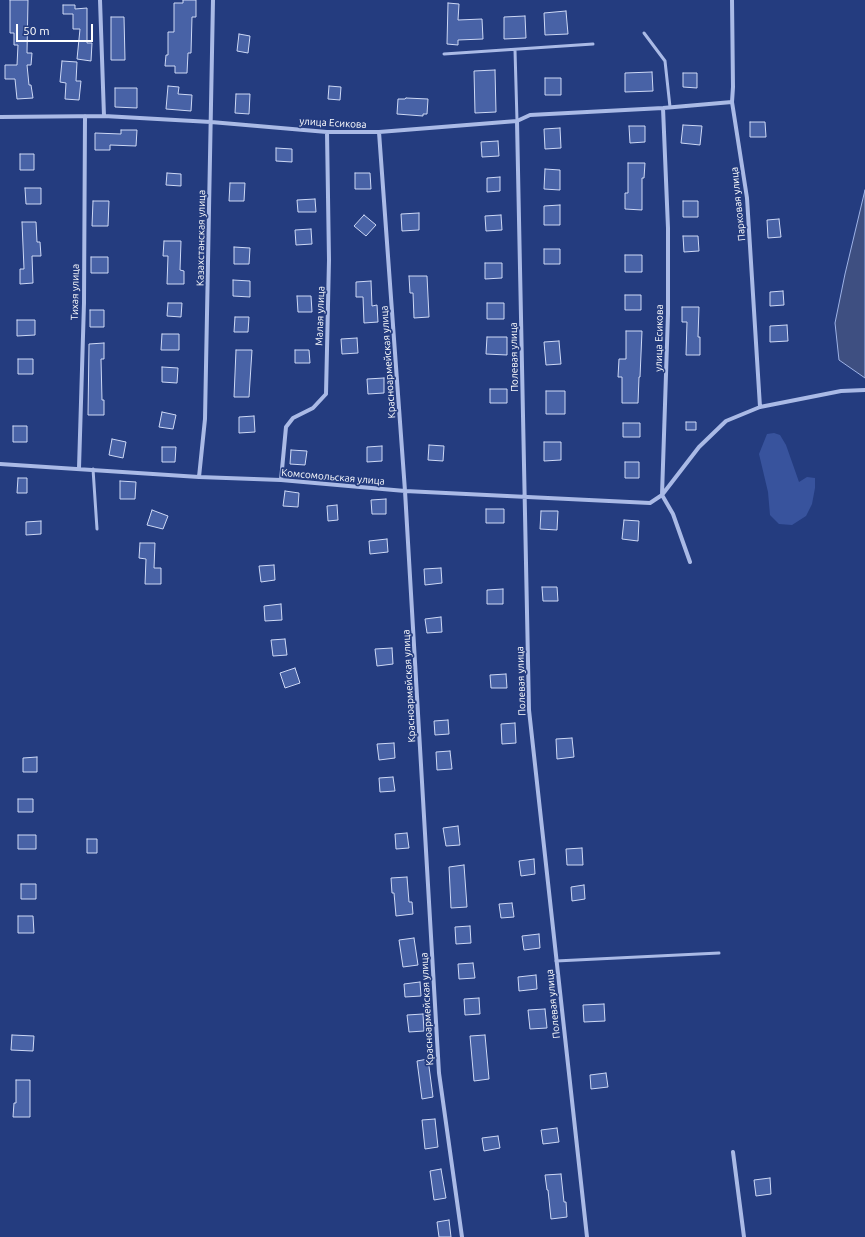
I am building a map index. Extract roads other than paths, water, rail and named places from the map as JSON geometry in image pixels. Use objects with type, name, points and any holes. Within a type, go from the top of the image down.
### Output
[{"type":"street","points":[[100,0],[104,116]]},
{"type":"street","name":"Казахстанская улица","points":[[200,477],[205,419],[213,0]]},
{"type":"street","name":"Парковая улица","points":[[732,0],[732,102],[747,198],[760,407]]},
{"type":"street","name":"улица Есикова","points":[[0,117],[104,116],[211,122],[327,132],[380,132],[517,121],[530,115],[663,108],[732,102]]},
{"type":"street","name":"улица Есикова","points":[[662,495],[668,291],[668,228],[663,108]]},
{"type":"street","name":"Тихая улица","points":[[79,468],[84,303],[84,116]]},
{"type":"street","name":"Полевая улица","points":[[517,121],[529,710],[587,1237]]},
{"type":"street","name":"Малая улица","points":[[281,480],[286,427],[294,418],[313,408],[326,394],[330,260],[327,132]]},
{"type":"street","name":"Красноармейская улица","points":[[380,132],[406,491],[439,1073],[462,1237]]},
{"type":"street","points":[[690,562],[673,514],[662,495],[699,447],[726,421],[760,407],[841,391],[865,390]]},
{"type":"street","name":"Комсомольская улица","points":[[0,464],[200,477],[281,480],[406,491],[650,503],[662,495]]},
{"type":"street","points":[[733,1152],[744,1237]]},
{"type":"lane","points":[[644,33],[665,61],[670,107]]},
{"type":"lane","points":[[444,54],[593,44]]},
{"type":"lane","points":[[515,50],[517,121]]},
{"type":"lane","points":[[93,469],[97,529]]},
{"type":"lane","points":[[556,961],[719,953]]}]
